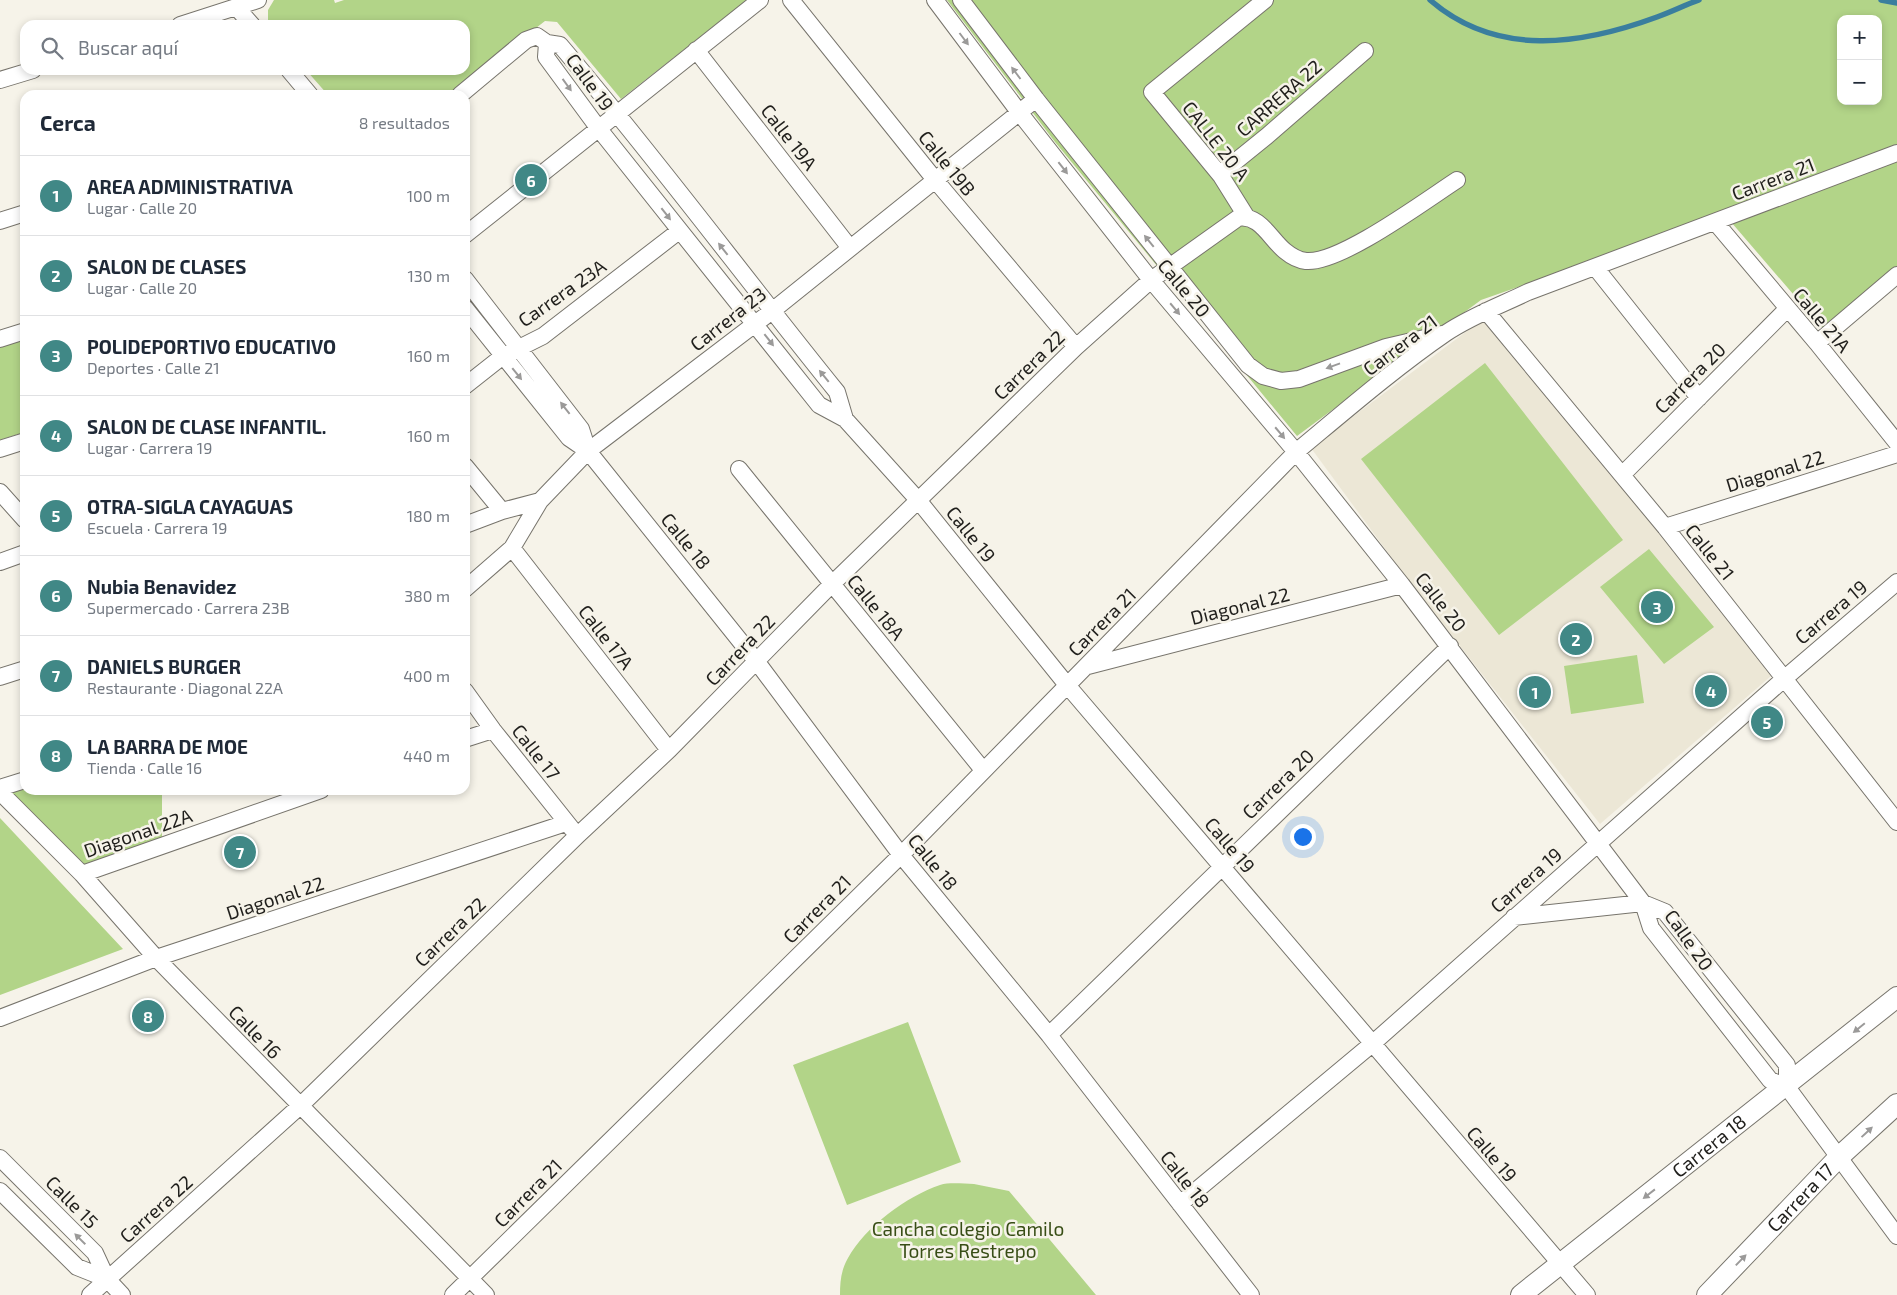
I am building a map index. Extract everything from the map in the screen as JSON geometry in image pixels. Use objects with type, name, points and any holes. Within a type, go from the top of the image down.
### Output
[{"type":"street","points":[[197,20],[258,0]]},
{"type":"street","points":[[470,231],[760,0]]},
{"type":"street","name":"Calle 19B","points":[[791,0],[936,181],[1076,347]]},
{"type":"street","name":"Calle 20","points":[[935,0],[1019,112],[1151,280],[1296,452],[1450,646],[1643,903],[1651,928],[1770,1080],[1787,1087],[1840,1156],[1897,1236]]},
{"type":"street","points":[[961,0],[1036,99],[1169,267],[1248,365],[1263,376],[1281,381],[1299,379],[1386,346],[1447,333]]},
{"type":"street","name":"CALLE 20 A","points":[[1246,216],[1220,174],[1152,92],[1265,0]]},
{"type":"street","points":[[237,8],[248,20]]},
{"type":"street","points":[[466,90],[532,36],[542,37],[547,44]]},
{"type":"street","name":"Calle 19","points":[[845,419],[837,392],[618,113],[560,45],[547,44],[546,57],[599,129],[819,405],[845,419],[918,500],[1067,685],[1587,1295]]},
{"type":"street","name":"Calle 19A","points":[[696,50],[850,248]]},
{"type":"street","name":"CARRERA 22","points":[[1220,174],[1267,136],[1364,51]]},
{"type":"street","points":[[0,80],[20,74]]},
{"type":"street","points":[[293,75],[306,90]]},
{"type":"street","name":"Carrera 23","points":[[470,585],[512,548],[540,501],[588,450],[772,311],[1036,99]]},
{"type":"street","name":"Carrera 21","points":[[453,1295],[901,855],[1296,452],[1447,333],[1486,311],[1595,267],[1716,223],[1897,153]]},
{"type":"street","points":[[1246,216],[1254,218],[1285,251],[1295,258],[1307,261],[1338,253],[1363,240],[1457,180]]},
{"type":"street","points":[[0,221],[20,215]]},
{"type":"street","name":"Carrera 22","points":[[90,1295],[300,1106],[669,750],[757,662],[831,584],[1076,347],[1151,280],[1238,218],[1246,216]]},
{"type":"street","name":"Calle 21A","points":[[1716,223],[1817,343],[1897,443]]},
{"type":"street","name":"Carrera 23A","points":[[470,382],[503,356],[543,336],[680,231]]},
{"type":"street","points":[[1595,267],[1699,398]]},
{"type":"street","points":[[1817,343],[1897,275]]},
{"type":"street","name":"Calle 18","points":[[470,285],[581,429],[588,450]]},
{"type":"street","name":"Carrera 20","points":[[1622,475],[1787,309]]},
{"type":"street","name":"Calle 21","points":[[1486,311],[1664,527],[1897,822]]},
{"type":"street","name":"Calle 18","points":[[470,314],[569,438],[588,450],[757,662],[901,855],[1050,1035],[1251,1295]]},
{"type":"street","points":[[0,339],[20,333]]},
{"type":"street","points":[[0,449],[20,443]]},
{"type":"street","name":"Diagonal 22","points":[[1664,527],[1897,454]]},
{"type":"street","name":"Calle 18A","points":[[739,469],[983,770]]},
{"type":"street","points":[[470,472],[502,511]]},
{"type":"street","points":[[0,492],[20,514]]},
{"type":"street","points":[[470,523],[502,511],[540,501]]},
{"type":"street","name":"Calle 17A","points":[[512,548],[669,750]]},
{"type":"street","points":[[0,562],[20,555]]},
{"type":"street","name":"Carrera 19","points":[[1180,1204],[1372,1044],[1598,842],[1897,582]]},
{"type":"street","name":"Diagonal 22","points":[[1088,666],[1402,585]]},
{"type":"street","name":"Carrera 20","points":[[1050,1035],[1450,646]]},
{"type":"street","points":[[0,677],[20,671]]},
{"type":"street","name":"Calle 17","points":[[470,698],[492,730],[578,836]]},
{"type":"street","points":[[470,737],[492,730]]},
{"type":"street","points":[[0,790],[20,782]]},
{"type":"street","name":"Calle 16","points":[[0,790],[82,874],[156,958],[486,1295]]},
{"type":"street","name":"Diagonal 22A","points":[[82,874],[307,795]]},
{"type":"street","name":"Diagonal 22","points":[[0,1018],[156,958],[566,823]]},
{"type":"street","points":[[1514,917],[1643,903],[1665,912],[1787,1066],[1787,1087]]},
{"type":"street","name":"Carrera 18","points":[[1520,1295],[1787,1087],[1897,997]]},
{"type":"street","name":"Carrera 17","points":[[1707,1295],[1840,1156],[1897,1104]]},
{"type":"street","name":"Calle 15","points":[[0,1158],[94,1253],[107,1279],[122,1295]]},
{"type":"street","name":"Calle 15","points":[[0,1191],[77,1267],[107,1279]]},
{"type":"shaded area","points":[[1483,319],[1652,522],[1771,676],[1600,824],[1408,580],[1311,448]]},
{"type":"green space","points":[[274,0],[334,0],[335,3],[344,0],[747,0],[621,99],[557,22],[545,21],[456,90],[324,90],[310,75],[470,75],[470,20],[268,20],[268,10]]},
{"type":"green space","points":[[947,0],[1897,0],[1897,269],[1824,330],[1725,215],[1481,300],[1297,436],[1055,142]]},
{"type":"green space","points":[[20,340],[20,434],[0,440],[0,346]]},
{"type":"green space","points":[[1485,363],[1623,540],[1499,635],[1361,459]]},
{"type":"green space","points":[[1649,549],[1714,627],[1664,664],[1600,587]]},
{"type":"green space","points":[[1637,655],[1644,703],[1571,714],[1564,666]]},
{"type":"green space","points":[[20,787],[20,795],[162,795],[162,839],[83,868],[7,791]]},
{"type":"green space","points":[[0,818],[123,949],[0,995]]},
{"type":"green space","points":[[908,1022],[961,1162],[847,1205],[793,1065]]},
{"type":"green space","name":"Cancha colegio Camilo Torres Restrepo","points":[[953,1183],[974,1184],[1009,1191],[1096,1295],[840,1295],[841,1276],[855,1246],[888,1214],[914,1197],[940,1185]]},
{"type":"waterway","points":[[1430,0],[1456,19],[1483,31],[1511,38],[1540,41],[1569,39],[1628,27],[1699,0]]},
{"type":"waterway","points":[[1881,0],[1897,3]]},
{"type":"place","name":"Nubia Benavidez","points":[[531,180]]},
{"type":"place","name":"POLIDEPORTIVO EDUCATIVO","points":[[1657,607]]},
{"type":"place","name":"SALON DE CLASES","points":[[1576,639]]},
{"type":"place","name":"SALON DE CLASE INFANTIL.","points":[[1711,691]]},
{"type":"place","name":"AREA ADMINISTRATIVA","points":[[1535,692]]},
{"type":"place","name":"OTRA-SIGLA CAYAGUAS","points":[[1767,722]]},
{"type":"place","name":"DANIELS BURGER","points":[[240,852]]},
{"type":"place","name":"LA BARRA DE MOE","points":[[148,1016]]}]
